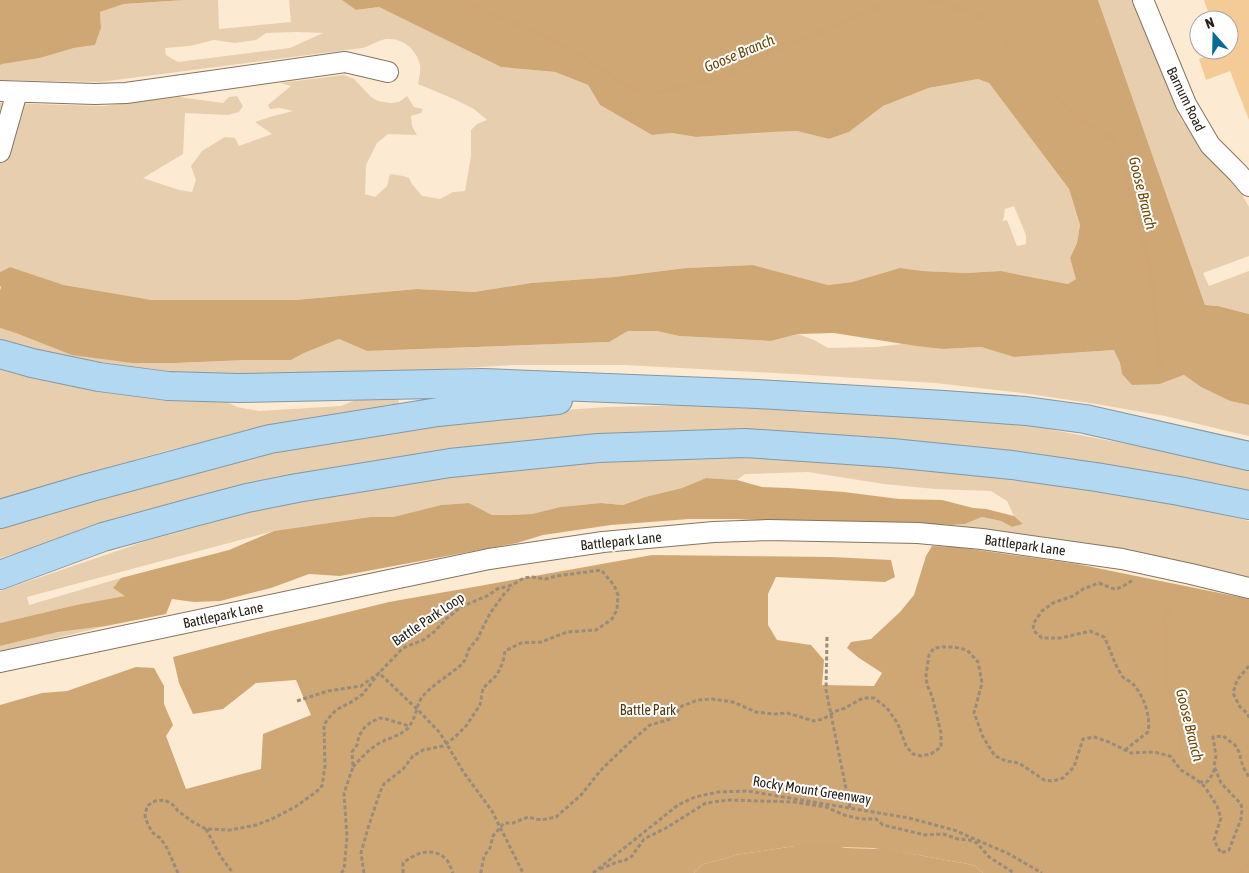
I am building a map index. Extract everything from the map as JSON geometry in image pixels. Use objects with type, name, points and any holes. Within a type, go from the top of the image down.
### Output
[{"type":"highway","points":[[0,354],[32,363],[99,377],[168,386],[238,388],[483,382],[944,404],[1085,419],[1249,456]]},
{"type":"highway","points":[[0,514],[270,439],[438,412],[579,398],[757,394]]},
{"type":"highway","points":[[0,575],[103,537],[247,498],[450,463],[598,448],[745,443],[892,453],[1012,465],[1179,491],[1249,505]]},
{"type":"street","name":"Barnum Road","points":[[1142,0],[1186,104],[1210,145],[1249,186]]},
{"type":"street","points":[[0,152],[9,91],[95,94],[126,93],[345,62],[388,72]]},
{"type":"street","name":"Battlepark Lane","points":[[0,662],[489,560],[603,542],[714,532],[768,530],[918,533],[982,538],[1122,560],[1249,588]]},
{"type":"path","name":"Battle Park Loop","points":[[178,873],[167,848],[148,825],[145,816],[148,806],[155,801],[165,800],[174,805],[178,811],[193,822],[206,829],[230,830],[256,825],[295,807],[322,786],[325,766],[324,725],[326,720],[336,710],[363,694],[379,673],[403,648],[423,640],[462,607],[489,595],[496,589],[512,585],[524,578],[545,579],[601,570],[614,585],[618,595],[618,610],[612,619],[596,630],[567,632],[541,642],[521,643],[504,650],[503,662],[497,675],[483,688],[480,705],[466,726],[447,744],[423,750],[413,756],[403,769],[384,784],[361,853],[364,873]]},
{"type":"path","points":[[1124,750],[1148,732],[1147,709],[1133,685],[1124,678],[1104,637],[1090,631],[1061,638],[1042,638],[1034,631],[1033,624],[1042,611],[1053,603],[1073,596],[1083,589],[1099,583],[1114,589],[1122,587],[1138,578]]},
{"type":"path","points":[[341,873],[344,870],[348,837],[344,793],[353,768],[367,752],[378,744],[400,735],[410,726],[422,697],[462,664],[491,612],[512,585]]},
{"type":"path","points":[[827,637],[826,690],[850,808]]},
{"type":"path","points":[[480,873],[482,872],[484,856],[490,848],[493,836],[504,823],[513,823],[528,817],[541,820],[556,817],[581,795],[600,770],[629,743],[650,726],[671,719],[682,706],[698,700],[712,699],[733,702],[756,712],[787,713],[814,720],[823,719],[863,698],[874,698],[887,708],[898,724],[906,746],[913,754],[921,756],[931,754],[941,747],[941,733],[932,696],[927,685],[926,675],[929,655],[934,648],[954,647],[968,650],[978,662],[982,683],[974,713],[983,737],[995,756],[1006,761],[1019,763],[1044,780],[1053,781],[1063,778],[1074,767],[1083,739],[1094,737],[1131,753],[1154,752],[1170,756],[1181,770],[1205,787],[1217,806],[1220,818],[1214,840],[1221,853],[1229,850],[1241,819],[1242,809],[1241,804],[1221,783],[1214,766],[1216,756],[1213,737],[1223,736],[1235,745],[1249,777]]},
{"type":"path","points":[[1249,666],[1237,680],[1233,693],[1240,707],[1248,714],[1249,718]]},
{"type":"path","points":[[297,701],[328,691],[361,686],[379,673],[440,733],[464,773],[492,810],[523,873]]},
{"type":"path","points":[[353,768],[352,752],[364,728],[371,722],[380,718],[410,726]]},
{"type":"path","points":[[1199,782],[1207,782],[1215,768]]},
{"type":"path","name":"Rocky Mount Greenway","points":[[594,873],[678,805],[695,796],[748,790],[910,818],[954,830],[1008,854],[1042,873]]},
{"type":"path","points":[[594,873],[609,864],[624,861],[632,856],[644,839],[666,828],[706,803],[729,800],[794,802],[826,807],[844,815],[861,819],[876,819],[883,825],[925,836],[943,834],[969,840],[977,843],[989,857],[1014,873]]},
{"type":"path","points":[[206,829],[221,857],[233,873]]},
{"type":"path","points":[[403,873],[403,863],[411,856],[426,851],[434,852],[446,860],[453,873]]},
{"type":"shaded area","points":[[218,0],[219,29],[291,22],[289,0],[342,0],[357,10],[379,7],[501,67],[555,72],[588,85],[600,105],[652,135],[672,133],[696,137],[797,131],[829,139],[849,132],[883,106],[930,88],[978,79],[989,83],[1069,189],[1080,225],[1077,243],[1070,258],[1077,279],[1068,284],[1001,271],[966,273],[900,268],[852,282],[828,285],[753,265],[686,268],[614,277],[531,283],[474,292],[417,289],[295,300],[152,300],[64,285],[10,267],[0,272],[0,103],[103,106],[179,97],[223,103],[229,97],[237,96],[243,106],[239,112],[228,115],[185,113],[183,154],[143,178],[179,190],[192,192],[196,180],[191,166],[202,151],[225,137],[235,138],[239,146],[272,134],[255,122],[293,111],[280,108],[270,109],[268,105],[291,86],[280,83],[344,75],[354,79],[371,97],[378,101],[399,102],[407,96],[414,107],[423,109],[421,113],[411,116],[412,126],[417,135],[388,134],[377,143],[366,165],[365,194],[375,197],[387,186],[390,174],[409,178],[422,196],[440,199],[453,192],[465,191],[471,156],[471,130],[477,124],[487,120],[474,109],[418,84],[420,67],[416,54],[404,43],[394,39],[381,40],[362,48],[100,82],[0,80],[1,64],[40,58],[74,48],[95,45],[101,28],[100,12],[124,4]],"holes":[[[266,33],[323,33],[290,48],[178,62],[166,55],[165,48],[190,46],[214,40],[235,43],[256,40]],[[1014,206],[1026,235],[1026,244],[1017,246],[1007,220],[1003,221],[1005,209]]]},
{"type":"shaded area","points":[[1098,0],[1132,0],[1182,120],[1204,150],[1235,182],[1249,207],[1249,256],[1203,273],[1209,286],[1249,271],[1249,314],[1218,306],[1205,305]]},
{"type":"shaded area","points":[[0,328],[132,363],[291,360],[339,339],[367,351],[608,342],[628,331],[657,331],[679,336],[771,341],[798,334],[828,348],[877,347],[902,344],[943,349],[981,347],[1014,357],[1115,350],[1122,374],[1160,384],[1184,375],[1201,387],[1230,401],[1249,405],[1249,436],[1165,416],[1023,393],[935,383],[793,374],[625,365],[513,365],[362,374],[157,376],[0,343]]},
{"type":"shaded area","points":[[0,368],[215,396],[237,407],[259,411],[341,406],[360,398],[397,391],[399,404],[295,421],[165,451],[0,502]]},
{"type":"shaded area","points":[[745,404],[1021,424],[1180,454],[1249,471],[1249,496],[981,448],[408,456],[312,473],[164,507],[0,558],[0,526],[316,441],[564,410],[607,407]]},
{"type":"shaded area","points":[[714,455],[824,460],[1021,477],[1176,504],[1249,521],[1249,580],[1029,536],[953,525],[965,524],[982,517],[1001,521],[1012,527],[1023,524],[1014,516],[1007,501],[991,491],[935,489],[884,484],[808,472],[745,474],[737,480],[706,478],[682,488],[645,497],[623,505],[601,503],[560,507],[532,514],[492,515],[469,503],[441,505],[393,517],[370,517],[274,531],[27,597],[29,605],[121,578],[113,588],[126,596],[76,605],[0,623],[0,591],[146,541],[269,507],[355,489],[448,475],[647,457]]},
{"type":"shaded area","points":[[106,626],[0,652],[0,646],[4,645],[58,632]]},
{"type":"shaded area","points":[[830,845],[846,848],[884,849],[968,864],[975,866],[983,873],[694,873],[703,864],[735,855],[795,846]]},
{"type":"green space","points":[[0,0],[185,0],[124,4],[100,12],[101,28],[95,45],[0,65]]},
{"type":"green space","points":[[342,0],[1098,0],[1205,305],[1218,306],[1249,314],[1249,405],[1230,401],[1201,387],[1184,375],[1160,384],[1132,385],[1122,374],[1120,363],[1114,350],[1014,357],[981,347],[943,349],[834,333],[798,334],[771,341],[679,336],[657,331],[628,331],[609,342],[367,351],[339,339],[291,360],[132,363],[72,355],[0,328],[0,272],[10,267],[64,285],[152,300],[295,300],[417,289],[474,292],[531,283],[614,277],[686,268],[753,265],[828,285],[852,282],[900,268],[966,273],[1001,271],[1068,284],[1076,279],[1070,258],[1077,243],[1080,225],[1069,189],[989,83],[978,79],[929,88],[883,106],[849,132],[829,139],[797,131],[696,137],[672,133],[652,135],[600,105],[588,85],[555,72],[501,67],[379,7],[356,10]]},
{"type":"green space","points":[[706,478],[737,480],[762,487],[844,492],[899,499],[942,500],[1014,516],[1023,524],[1012,527],[1001,521],[982,517],[965,524],[953,525],[689,519],[611,525],[543,535],[517,543],[340,576],[309,574],[271,588],[220,601],[194,602],[172,599],[166,614],[106,626],[58,632],[0,646],[0,623],[76,605],[125,596],[113,588],[121,578],[229,550],[274,531],[370,517],[393,517],[441,505],[469,503],[492,515],[505,515],[532,514],[560,507],[601,503],[623,505],[645,497],[682,488]]},
{"type":"green space","name":"Battle Park","points":[[932,546],[957,547],[1077,564],[1249,599],[1249,873],[983,873],[975,866],[968,864],[873,848],[795,846],[735,855],[703,864],[694,873],[0,873],[0,705],[42,693],[67,691],[136,667],[154,668],[164,686],[164,704],[173,725],[166,736],[186,789],[261,769],[263,734],[311,715],[296,680],[256,683],[223,709],[193,714],[179,683],[173,657],[389,602],[652,555],[831,557],[891,560],[895,577],[885,582],[776,577],[768,594],[768,625],[777,640],[811,645],[824,660],[822,685],[874,686],[882,673],[847,648],[851,642],[871,639],[900,612],[914,595],[926,556]]},
{"type":"building","points":[[1204,0],[1249,0],[1249,120],[1230,71],[1206,80],[1199,60],[1239,60],[1239,10],[1208,10]]},
{"type":"waterway","name":"Goose Branch","points":[[461,0],[543,35],[576,53],[628,86],[647,93],[715,79],[791,44],[870,11],[890,0]]},
{"type":"waterway","name":"Goose Branch","points":[[930,0],[979,14],[1071,111],[1111,138],[1119,150],[1134,201],[1152,280],[1160,368]]},
{"type":"waterway","name":"Goose Branch","points":[[1170,609],[1165,618],[1166,680],[1176,718],[1180,748],[1191,777],[1202,792],[1249,813]]},
{"type":"waterway","name":"Goose Branch","points":[[1240,873],[1249,862]]}]
